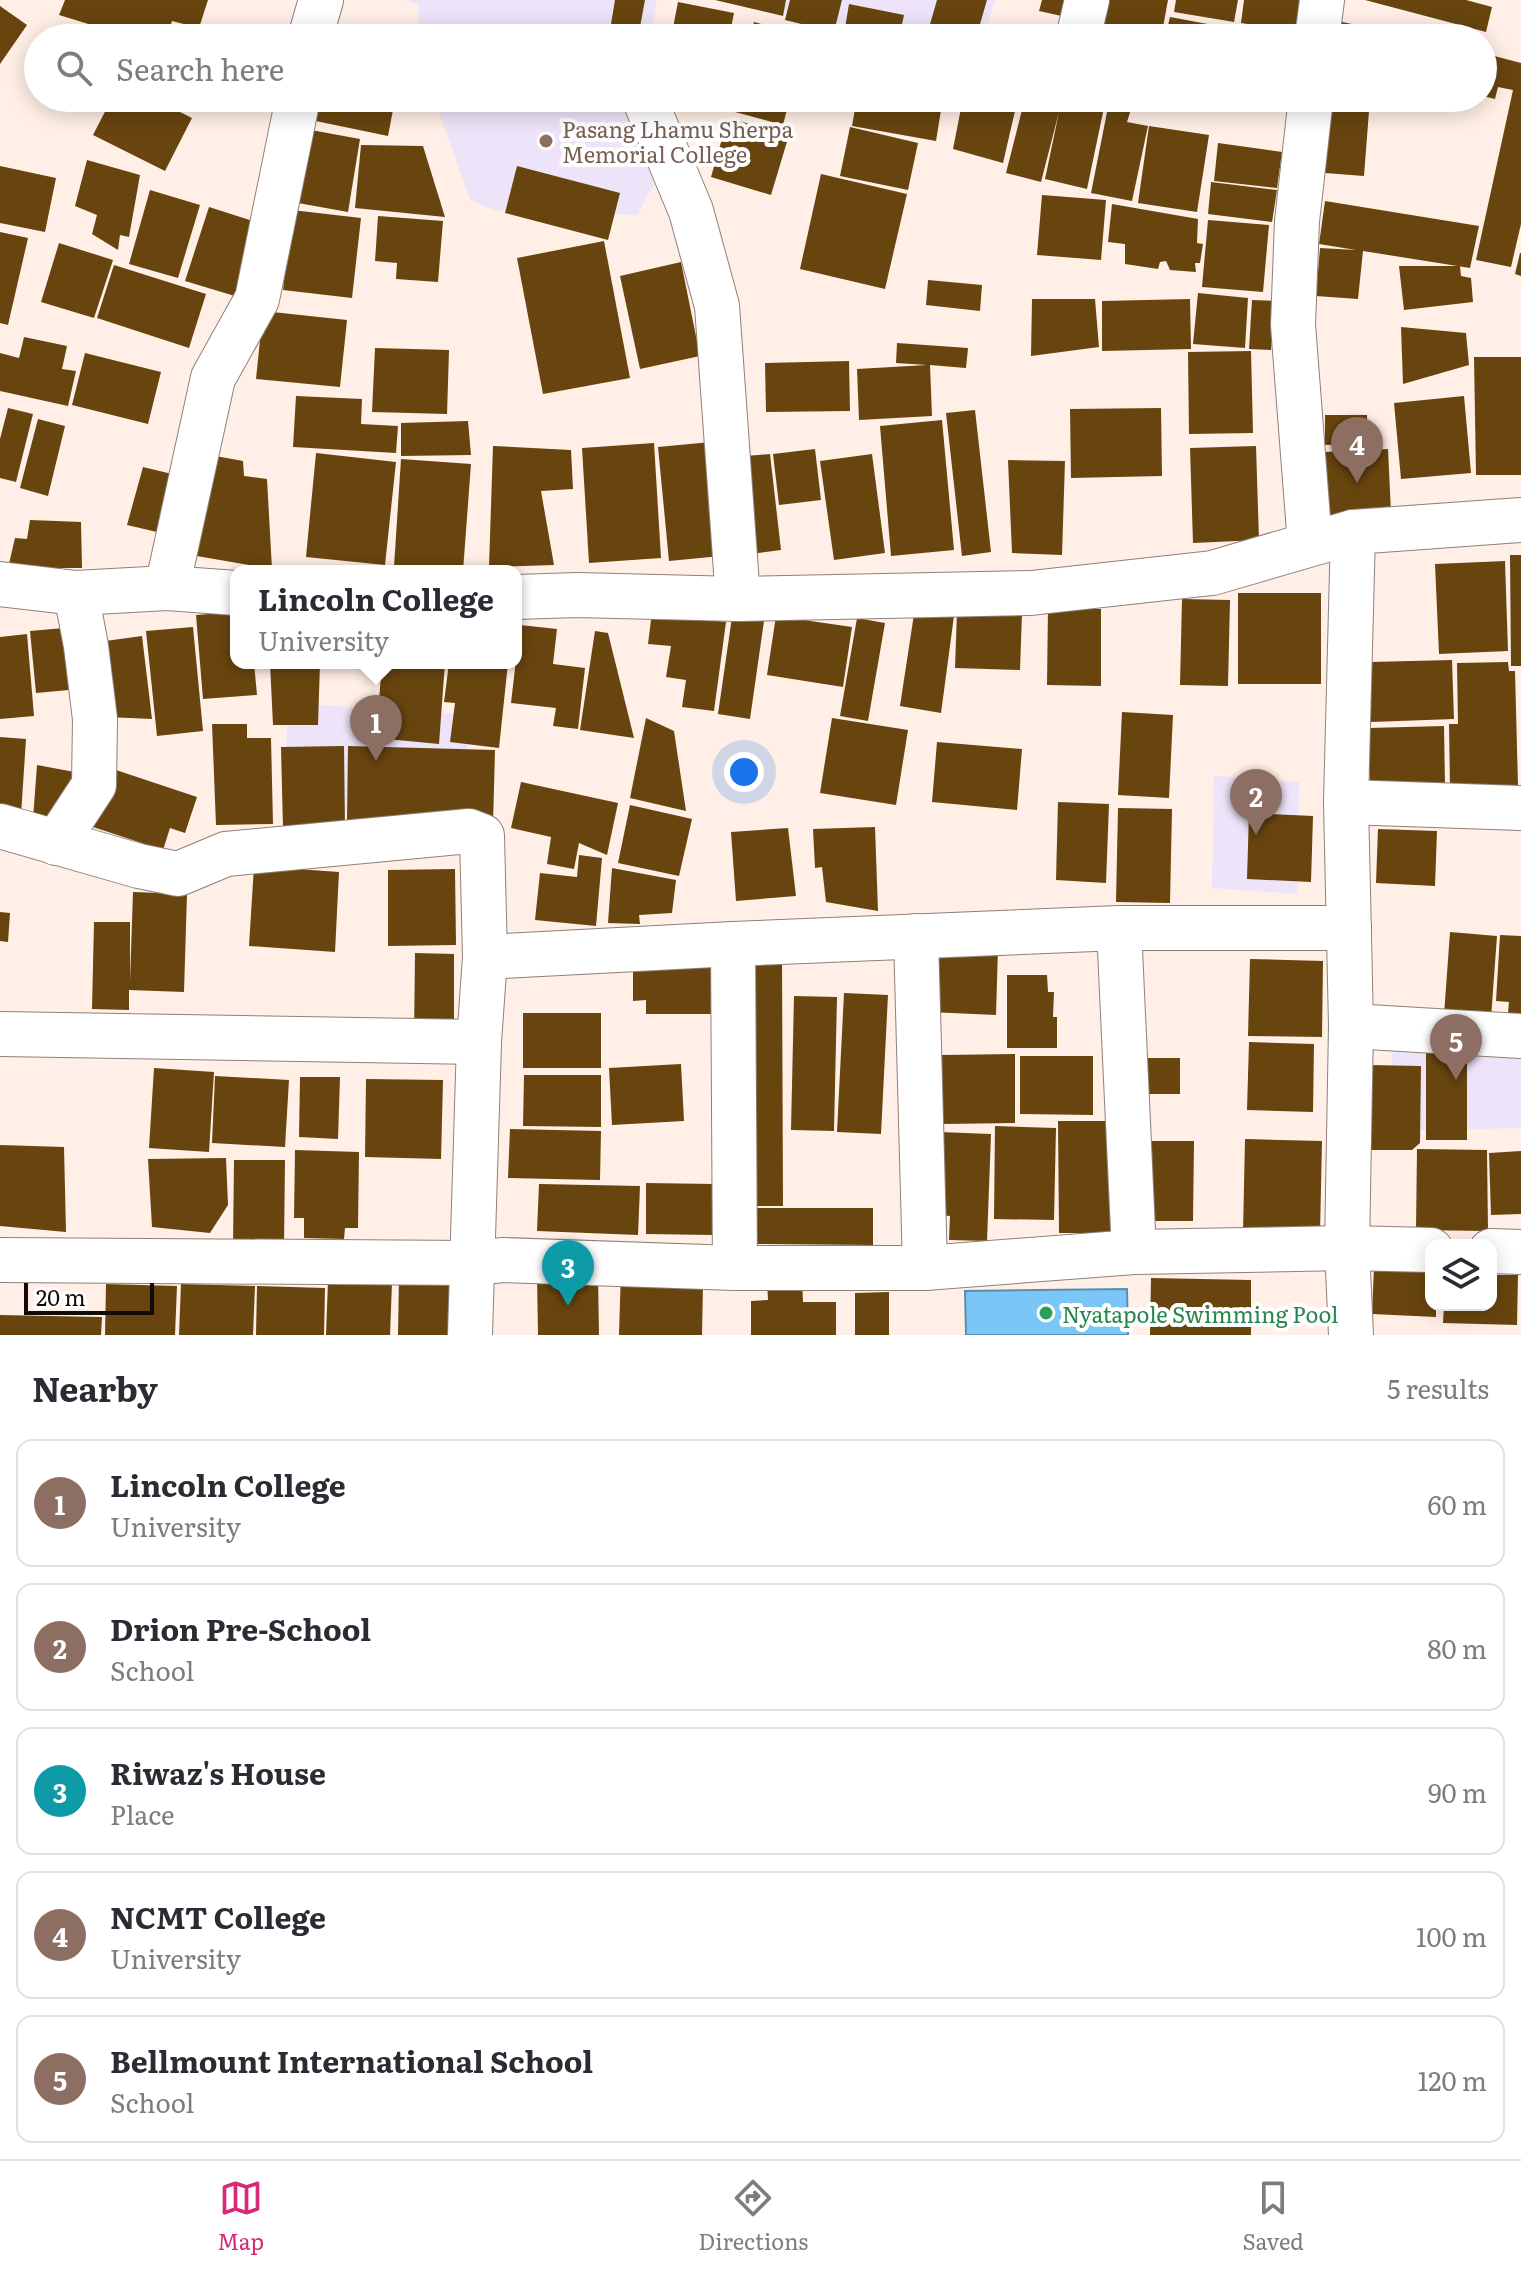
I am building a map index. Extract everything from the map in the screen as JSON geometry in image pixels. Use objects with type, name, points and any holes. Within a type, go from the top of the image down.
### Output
[{"type":"street","points":[[314,24],[321,0]]},
{"type":"street","points":[[1081,24],[1087,0]]},
{"type":"street","points":[[1319,24],[1322,0]]},
{"type":"street","points":[[167,588],[213,378],[257,299],[295,112]]},
{"type":"street","points":[[650,112],[691,211],[717,306],[738,599]]},
{"type":"street","points":[[1309,112],[1297,221],[1293,325],[1310,544]]},
{"type":"street","points":[[522,597],[738,599],[1031,593],[1212,573],[1353,532],[1521,520]]},
{"type":"street","points":[[1351,1335],[1347,1248],[1351,1026],[1346,802],[1353,532]]},
{"type":"street","points":[[0,584],[76,593],[167,588],[230,593]]},
{"type":"street","points":[[56,843],[94,785],[95,719],[76,593]]},
{"type":"street","points":[[1346,802],[1521,808]]},
{"type":"street","points":[[0,826],[178,874],[226,854],[475,832],[482,836],[485,957],[479,1042],[470,1335]]},
{"type":"street","points":[[485,957],[1119,928],[1349,928]]},
{"type":"street","points":[[1119,928],[1134,1252]]},
{"type":"street","points":[[916,936],[925,1268]]},
{"type":"street","points":[[733,944],[735,1268]]},
{"type":"street","points":[[1351,1026],[1521,1036]]},
{"type":"street","points":[[0,1034],[479,1042]]},
{"type":"street","points":[[0,1260],[471,1263],[504,1260],[735,1268],[925,1268],[1134,1252],[1347,1248],[1425,1250]]},
{"type":"street","points":[[1497,1251],[1521,1252]]},
{"type":"shaded area","points":[[406,0],[620,0],[615,24],[419,24],[418,4]]},
{"type":"shaded area","points":[[624,0],[657,0],[653,24],[619,24]]},
{"type":"shaded area","points":[[719,0],[995,0],[987,24],[847,24]]},
{"type":"shaded area","name":"Pasang Lhamu Sherpa Memorial College","points":[[439,112],[636,112],[654,184],[637,215],[493,210],[470,200]]},
{"type":"shaded area","points":[[288,703],[470,715],[463,823],[283,806]]},
{"type":"shaded area","points":[[1214,776],[1299,782],[1297,894],[1212,888]]},
{"type":"shaded area","points":[[1392,1032],[1521,1033],[1521,1128],[1391,1131]]},
{"type":"water","name":"Nyatapole Swimming Pool","points":[[1127,1289],[1128,1335],[966,1335],[965,1291]]},
{"type":"building","points":[[65,0],[208,0],[200,24],[172,21],[171,24],[88,24],[59,15]]},
{"type":"building","points":[[615,0],[645,0],[641,24],[611,24]]},
{"type":"building","points":[[715,0],[786,0],[783,16]]},
{"type":"building","points":[[790,0],[842,0],[836,24],[801,24],[785,20]]},
{"type":"building","points":[[937,0],[987,0],[980,24],[930,24]]},
{"type":"building","points":[[1042,0],[1079,0],[1075,19],[1039,11]]},
{"type":"building","points":[[1091,0],[1168,0],[1164,24],[1087,24]]},
{"type":"building","points":[[1176,0],[1238,0],[1234,22],[1174,12]]},
{"type":"building","points":[[1244,0],[1311,0],[1308,24],[1241,23]]},
{"type":"building","points":[[1365,0],[1466,0],[1492,7],[1488,24],[1456,24]]},
{"type":"building","points":[[678,2],[734,13],[732,24],[674,24]]},
{"type":"building","points":[[849,4],[904,15],[902,24],[846,24]]},
{"type":"building","points":[[0,6],[26,24],[0,64]]},
{"type":"building","points":[[1170,17],[1208,24],[1168,24]]},
{"type":"building","points":[[1497,57],[1521,63],[1521,224],[1511,267],[1476,260],[1513,90],[1498,87],[1497,91]]},
{"type":"building","points":[[105,112],[180,112],[192,118],[165,171],[93,135]]},
{"type":"building","points":[[308,112],[393,112],[388,136],[306,119]]},
{"type":"building","points":[[735,112],[786,112],[783,125]]},
{"type":"building","points":[[854,112],[941,112],[936,141],[852,126]]},
{"type":"building","points":[[960,112],[1015,112],[1003,163],[953,149]]},
{"type":"building","points":[[1021,112],[1059,112],[1041,182],[1006,173]]},
{"type":"building","points":[[1059,112],[1103,112],[1087,189],[1045,179]]},
{"type":"building","points":[[1107,112],[1130,112],[1127,122],[1148,126],[1132,201],[1091,193]]},
{"type":"building","points":[[1330,112],[1369,112],[1364,176],[1325,173]]},
{"type":"building","points":[[728,118],[789,135],[771,195],[711,177]]},
{"type":"building","points":[[1149,126],[1209,135],[1197,212],[1138,203]]},
{"type":"building","points":[[850,127],[918,143],[908,190],[840,176]]},
{"type":"building","points":[[311,130],[360,139],[348,212],[298,203]]},
{"type":"building","points":[[1218,143],[1282,152],[1277,188],[1214,181]]},
{"type":"building","points":[[361,145],[423,146],[445,217],[355,208]]},
{"type":"building","points":[[87,160],[140,175],[129,237],[120,235],[118,250],[92,234],[97,215],[75,206]]},
{"type":"building","points":[[0,166],[56,178],[45,232],[0,223]]},
{"type":"building","points":[[517,166],[620,193],[608,240],[505,213]]},
{"type":"building","points":[[821,174],[907,194],[885,289],[800,269]]},
{"type":"building","points":[[1211,182],[1277,190],[1272,222],[1208,214]]},
{"type":"building","points":[[150,190],[200,205],[178,278],[129,264]]},
{"type":"building","points":[[1042,195],[1106,200],[1101,260],[1037,255]]},
{"type":"building","points":[[1325,201],[1479,226],[1470,268],[1363,251],[1358,299],[1316,296],[1320,248],[1356,250],[1319,244]]},
{"type":"building","points":[[1112,204],[1198,219],[1197,243],[1203,244],[1200,263],[1195,263],[1196,272],[1170,270],[1166,261],[1160,262],[1158,269],[1125,264],[1125,244],[1108,242]]},
{"type":"building","points":[[209,207],[262,224],[238,297],[185,281]]},
{"type":"building","points":[[292,210],[361,218],[352,298],[283,290]]},
{"type":"building","points":[[378,216],[443,221],[438,282],[396,279],[397,263],[375,261]]},
{"type":"building","points":[[1208,220],[1269,225],[1263,292],[1202,287]]},
{"type":"building","points":[[0,232],[28,238],[8,325],[0,323]]},
{"type":"building","points":[[604,241],[630,378],[543,394],[517,258]]},
{"type":"building","points":[[59,243],[113,260],[94,318],[41,302]]},
{"type":"building","points":[[1521,253],[1521,276],[1515,274]]},
{"type":"building","points":[[681,262],[700,356],[640,369],[620,276]]},
{"type":"building","points":[[114,265],[206,294],[189,348],[97,318]]},
{"type":"building","points":[[1399,266],[1460,266],[1461,276],[1471,278],[1473,302],[1404,310]]},
{"type":"building","points":[[928,280],[982,285],[980,311],[926,305]]},
{"type":"building","points":[[1198,293],[1248,298],[1245,348],[1193,344]]},
{"type":"building","points":[[1032,299],[1095,299],[1099,347],[1031,356]]},
{"type":"building","points":[[1190,299],[1191,349],[1102,351],[1102,301]]},
{"type":"building","points":[[1252,300],[1275,301],[1271,350],[1249,349]]},
{"type":"building","points":[[263,311],[347,320],[340,387],[256,379]]},
{"type":"building","points":[[1401,327],[1466,333],[1469,365],[1403,384]]},
{"type":"building","points":[[24,337],[67,346],[62,369],[76,371],[68,406],[0,391],[0,353],[19,358]]},
{"type":"building","points":[[897,343],[968,348],[966,368],[930,365],[932,416],[859,420],[857,369],[927,365],[896,363]]},
{"type":"building","points":[[375,348],[449,350],[447,414],[372,412]]},
{"type":"building","points":[[1251,351],[1253,433],[1189,434],[1188,352]]},
{"type":"building","points":[[85,353],[161,372],[148,424],[72,405]]},
{"type":"building","points":[[1474,357],[1521,357],[1521,475],[1476,475]]},
{"type":"building","points":[[849,361],[850,411],[766,412],[765,363]]},
{"type":"building","points":[[296,396],[362,399],[361,424],[398,426],[396,453],[293,447]]},
{"type":"building","points":[[1464,396],[1471,473],[1401,479],[1394,403]]},
{"type":"building","points":[[8,408],[33,414],[16,482],[0,478],[0,439]]},
{"type":"building","points":[[1161,408],[1162,476],[1071,478],[1070,409]]},
{"type":"building","points":[[975,410],[991,552],[962,556],[946,413]]},
{"type":"building","points":[[1325,415],[1367,415],[1367,444],[1325,445]]},
{"type":"building","points":[[38,419],[65,426],[48,496],[20,488]]},
{"type":"building","points":[[942,420],[954,550],[891,556],[880,426]]},
{"type":"building","points":[[468,421],[471,455],[401,456],[401,423]]},
{"type":"building","points":[[711,442],[721,556],[669,561],[658,447]]},
{"type":"building","points":[[654,443],[661,558],[589,563],[582,448]]},
{"type":"building","points":[[493,446],[571,450],[573,489],[541,491],[554,565],[489,565]]},
{"type":"building","points":[[1256,446],[1259,540],[1193,543],[1190,448]]},
{"type":"building","points":[[815,449],[821,500],[779,505],[773,454]]},
{"type":"building","points":[[1388,449],[1391,513],[1326,516],[1323,452]]},
{"type":"building","points":[[316,453],[396,462],[385,565],[306,557]]},
{"type":"building","points":[[770,454],[781,550],[743,555],[733,457]]},
{"type":"building","points":[[872,454],[885,553],[834,560],[820,461]]},
{"type":"building","points":[[210,455],[243,461],[244,476],[267,479],[272,565],[249,565],[191,555]]},
{"type":"building","points":[[401,459],[471,464],[463,565],[394,565]]},
{"type":"building","points":[[1008,460],[1065,461],[1062,555],[1012,553]]},
{"type":"building","points":[[143,467],[172,474],[157,532],[127,525]]},
{"type":"building","points":[[30,520],[81,522],[82,568],[8,568],[15,538],[27,539]]},
{"type":"building","points":[[1510,555],[1521,555],[1521,666],[1511,666]]},
{"type":"building","points":[[1505,561],[1508,651],[1439,654],[1435,564]]},
{"type":"building","points":[[1238,593],[1321,593],[1321,684],[1238,684]]},
{"type":"building","points":[[1182,599],[1230,600],[1228,686],[1180,685]]},
{"type":"building","points":[[1048,608],[1101,609],[1101,686],[1047,685]]},
{"type":"building","points":[[230,612],[230,669],[255,669],[257,695],[203,699],[196,615]]},
{"type":"building","points":[[652,612],[726,622],[714,711],[682,707],[686,680],[666,677],[671,646],[648,644]]},
{"type":"building","points":[[957,612],[1022,614],[1020,670],[955,668]]},
{"type":"building","points":[[914,614],[954,616],[941,713],[900,706]]},
{"type":"building","points":[[776,616],[852,627],[843,687],[767,675]]},
{"type":"building","points":[[732,617],[764,621],[750,719],[718,714]]},
{"type":"building","points":[[857,618],[885,623],[868,721],[840,716]]},
{"type":"building","points":[[522,625],[557,629],[553,664],[585,668],[578,729],[553,726],[556,708],[511,703],[515,669],[522,669]]},
{"type":"building","points":[[193,627],[203,731],[157,736],[146,631]]},
{"type":"building","points":[[64,628],[69,690],[36,693],[30,631]]},
{"type":"building","points":[[595,631],[608,633],[634,738],[580,730]]},
{"type":"building","points":[[27,634],[34,716],[0,719],[0,637]]},
{"type":"building","points":[[142,636],[152,719],[107,717],[98,642]]},
{"type":"building","points":[[1452,660],[1454,719],[1371,722],[1370,662]]},
{"type":"building","points":[[1508,662],[1509,671],[1515,671],[1518,786],[1450,788],[1449,724],[1458,724],[1457,663]]},
{"type":"building","points":[[270,669],[320,669],[318,725],[273,725]]},
{"type":"building","points":[[382,669],[445,669],[439,744],[376,738]]},
{"type":"building","points":[[448,669],[507,669],[499,748],[450,742],[455,703],[444,702]]},
{"type":"building","points":[[1122,712],[1173,715],[1169,798],[1118,795]]},
{"type":"building","points":[[646,718],[674,731],[686,811],[630,798]]},
{"type":"building","points":[[832,718],[908,730],[896,805],[820,793]]},
{"type":"building","points":[[212,724],[247,724],[247,738],[271,738],[273,824],[216,825]]},
{"type":"building","points":[[1444,726],[1445,785],[1370,787],[1368,728]]},
{"type":"building","points":[[0,737],[26,739],[21,815],[0,814]]},
{"type":"building","points":[[937,742],[1022,749],[1017,810],[932,802]]},
{"type":"building","points":[[344,746],[345,827],[283,828],[281,747]]},
{"type":"building","points":[[348,746],[495,750],[493,825],[347,821]]},
{"type":"building","points":[[37,765],[80,773],[53,825],[33,819]]},
{"type":"building","points":[[113,769],[197,797],[185,833],[170,828],[163,850],[93,827]]},
{"type":"building","points":[[521,782],[618,803],[607,855],[579,843],[574,869],[547,864],[551,837],[511,828]]},
{"type":"building","points":[[1058,802],[1109,804],[1106,883],[1056,880]]},
{"type":"building","points":[[630,805],[692,819],[679,876],[618,863]]},
{"type":"building","points":[[1118,808],[1172,809],[1170,903],[1116,902]]},
{"type":"building","points":[[1249,813],[1313,816],[1311,882],[1247,879]]},
{"type":"building","points":[[875,827],[878,911],[826,902],[822,867],[815,868],[813,829]]},
{"type":"building","points":[[788,828],[796,896],[736,901],[731,832]]},
{"type":"building","points":[[1378,829],[1437,831],[1435,886],[1376,883]]},
{"type":"building","points":[[579,855],[602,858],[596,926],[535,920],[540,873],[577,877]]},
{"type":"building","points":[[254,866],[339,872],[335,952],[249,946]]},
{"type":"building","points":[[612,868],[676,880],[672,913],[639,915],[640,924],[608,923]]},
{"type":"building","points":[[455,869],[456,945],[388,946],[388,870]]},
{"type":"building","points":[[133,892],[187,894],[184,992],[129,990],[129,1010],[92,1009],[94,922],[130,922],[130,981]]},
{"type":"building","points":[[0,912],[10,913],[8,942],[0,941]]},
{"type":"building","points":[[1450,932],[1497,936],[1491,1018],[1444,1015]]},
{"type":"building","points":[[1500,935],[1521,936],[1521,1023],[1507,1023],[1509,1002],[1496,1001]]},
{"type":"building","points":[[931,946],[998,948],[996,1015],[929,1012]]},
{"type":"building","points":[[415,953],[454,954],[454,1038],[414,1038]]},
{"type":"building","points":[[782,956],[783,1206],[752,1206],[751,957]]},
{"type":"building","points":[[722,957],[723,1014],[646,1014],[646,1000],[633,1001],[633,958]]},
{"type":"building","points":[[1250,959],[1323,961],[1322,1037],[1248,1036]]},
{"type":"building","points":[[1007,975],[1047,975],[1048,992],[1054,992],[1057,1048],[1007,1048]]},
{"type":"building","points":[[844,993],[888,995],[881,1134],[837,1132]]},
{"type":"building","points":[[794,996],[837,997],[834,1131],[791,1130]]},
{"type":"building","points":[[523,1013],[601,1013],[601,1068],[523,1068]]},
{"type":"building","points":[[1249,1042],[1314,1044],[1313,1112],[1247,1110]]},
{"type":"building","points":[[1426,1053],[1467,1053],[1467,1140],[1426,1140]]},
{"type":"building","points":[[1015,1054],[1015,1123],[943,1124],[942,1055]]},
{"type":"building","points":[[1020,1056],[1093,1056],[1093,1115],[1020,1114]]},
{"type":"building","points":[[1147,1058],[1180,1058],[1180,1094],[1147,1094]]},
{"type":"building","points":[[681,1064],[684,1121],[612,1125],[609,1068]]},
{"type":"building","points":[[1370,1065],[1421,1066],[1420,1143],[1412,1150],[1369,1150]]},
{"type":"building","points":[[154,1068],[214,1072],[209,1152],[149,1148]]},
{"type":"building","points":[[524,1075],[601,1075],[601,1127],[523,1126]]},
{"type":"building","points":[[215,1076],[289,1080],[285,1147],[212,1143]]},
{"type":"building","points":[[300,1077],[340,1077],[338,1139],[299,1137]]},
{"type":"building","points":[[366,1079],[443,1080],[441,1159],[365,1157]]},
{"type":"building","points":[[1058,1121],[1113,1121],[1114,1233],[1059,1233]]},
{"type":"building","points":[[995,1126],[1056,1128],[1054,1220],[994,1219]]},
{"type":"building","points":[[510,1129],[601,1131],[600,1180],[508,1178]]},
{"type":"building","points":[[939,1132],[991,1134],[987,1241],[949,1240],[950,1216],[936,1215]]},
{"type":"building","points":[[1245,1139],[1322,1141],[1320,1233],[1243,1232]]},
{"type":"building","points":[[1149,1141],[1194,1141],[1193,1221],[1148,1221]]},
{"type":"building","points":[[0,1145],[64,1147],[66,1232],[0,1226]]},
{"type":"building","points":[[1417,1149],[1487,1150],[1488,1231],[1416,1230]]},
{"type":"building","points":[[295,1150],[359,1152],[358,1228],[345,1228],[344,1239],[304,1238],[304,1218],[294,1218]]},
{"type":"building","points":[[1521,1151],[1521,1214],[1491,1215],[1489,1153]]},
{"type":"building","points":[[226,1158],[228,1205],[210,1233],[152,1227],[148,1159]]},
{"type":"building","points":[[234,1160],[285,1160],[284,1246],[233,1245]]},
{"type":"building","points":[[646,1183],[714,1184],[713,1235],[646,1234]]},
{"type":"building","points":[[539,1184],[640,1186],[638,1235],[537,1231]]},
{"type":"building","points":[[755,1208],[873,1208],[873,1245],[755,1244]]},
{"type":"building","points":[[1374,1267],[1425,1269],[1425,1311],[1436,1311],[1436,1317],[1372,1314]]},
{"type":"building","points":[[621,1270],[703,1285],[702,1335],[619,1335]]},
{"type":"building","points":[[598,1275],[599,1335],[538,1335],[537,1276]]},
{"type":"building","points":[[1497,1275],[1518,1275],[1517,1325],[1443,1323],[1444,1311],[1497,1311]]},
{"type":"building","points":[[399,1276],[454,1277],[452,1335],[398,1335]]},
{"type":"building","points":[[1151,1278],[1251,1280],[1251,1335],[1150,1335]]},
{"type":"building","points":[[802,1279],[803,1302],[836,1302],[836,1335],[751,1335],[751,1301],[768,1300],[767,1280]]},
{"type":"building","points":[[328,1281],[392,1283],[390,1335],[326,1335]]},
{"type":"building","points":[[106,1284],[177,1286],[175,1335],[105,1335]]},
{"type":"building","points":[[181,1284],[255,1286],[253,1335],[179,1335]]},
{"type":"building","points":[[257,1286],[325,1288],[324,1335],[256,1335]]},
{"type":"building","points":[[889,1292],[889,1335],[855,1335],[855,1293]]},
{"type":"building","points":[[0,1315],[102,1317],[101,1335],[0,1335]]},
{"type":"place","name":"Pasang Lhamu Sherpa Memorial College","points":[[546,141]]},
{"type":"place","name":"NCMT College","points":[[1357,483]]},
{"type":"place","name":"Lincoln College","points":[[376,761]]},
{"type":"place","name":"Drion Pre-School","points":[[1256,835]]},
{"type":"place","name":"Bellmount International School","points":[[1456,1080]]},
{"type":"place","name":"Riwaz's House","points":[[568,1306]]},
{"type":"place","name":"Nyatapole Swimming Pool","points":[[1046,1313]]}]
